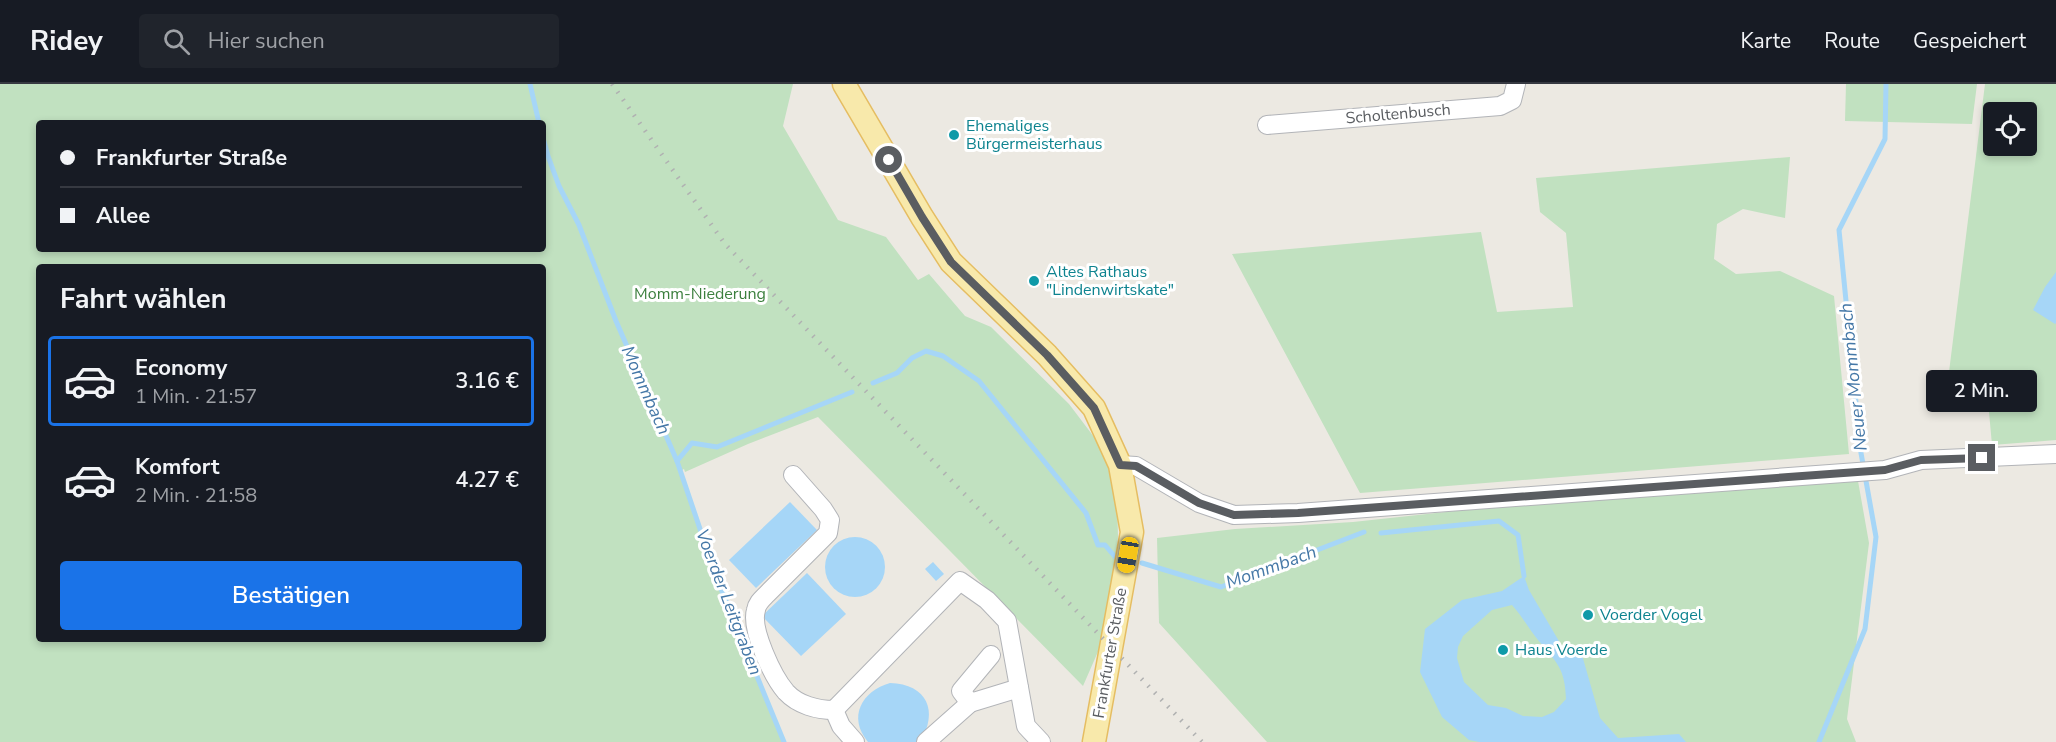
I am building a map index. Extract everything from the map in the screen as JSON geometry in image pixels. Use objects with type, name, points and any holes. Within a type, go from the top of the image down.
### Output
[{"type":"main road","name":"Frankfurter Straße","points":[[844,84],[951,262],[1047,355],[1094,408],[1120,465],[1132,532],[1094,742]]},
{"type":"street","name":"Scholtenbusch","points":[[1267,125],[1500,106],[1512,100],[1516,84]]},
{"type":"street","points":[[1120,465],[1136,466],[1199,503],[1234,515],[1298,513],[1885,470],[1921,460],[2056,454]]},
{"type":"street","points":[[793,475],[823,508],[830,520],[828,533],[758,603],[755,611],[756,632],[766,659],[786,692],[805,705],[821,710],[834,710],[960,581],[987,600],[1006,621],[1026,726],[1041,742]]},
{"type":"street","points":[[970,703],[961,691],[991,655]]},
{"type":"street","points":[[926,742],[970,703],[1019,688]]},
{"type":"street","points":[[834,710],[841,726],[855,742]]},
{"type":"green space","name":"Momm-Niederung","points":[[0,84],[793,84],[783,126],[838,220],[886,237],[918,280],[929,274],[965,316],[991,327],[1069,404],[1094,437],[1106,459],[1117,499],[1118,536],[1107,631],[1083,686],[818,417],[685,472],[684,469],[680,471],[720,590],[786,742],[0,742]]},
{"type":"green space","points":[[1846,84],[1977,84],[1972,124],[1845,121]]},
{"type":"green space","points":[[1985,84],[2056,84],[2056,440],[1992,445],[1988,401],[1945,404]]},
{"type":"green space","points":[[1790,157],[1785,218],[1743,209],[1717,224],[1714,259],[1736,274],[1780,271],[1834,296],[1849,454],[1360,493],[1232,254],[1481,232],[1497,312],[1573,307],[1566,233],[1540,212],[1536,178]]},
{"type":"green space","points":[[1858,481],[1869,543],[1847,719],[1856,742],[1267,742],[1159,623],[1157,538],[1235,529],[1353,522],[1529,503]]},
{"type":"water","points":[[2056,272],[2056,323],[2055,324],[2033,310]]},
{"type":"water","points":[[790,502],[817,530],[756,588],[729,560]]},
{"type":"water","points":[[855,537],[876,546],[885,567],[876,588],[855,597],[834,588],[825,567],[834,546]]},
{"type":"water","points":[[933,562],[944,574],[936,581],[925,569]]},
{"type":"water","points":[[807,573],[846,614],[801,656],[762,616]]},
{"type":"water","points":[[1524,576],[1529,590],[1563,648],[1582,655],[1600,718],[1618,738],[1679,734],[1686,742],[1479,742],[1469,740],[1442,717],[1420,672],[1425,629],[1462,600],[1502,591]],"holes":[[[1512,605],[1559,666],[1564,680],[1566,699],[1554,712],[1542,717],[1523,716],[1506,708],[1488,705],[1464,682],[1457,658],[1458,647],[1463,636],[1492,610]]]},
{"type":"water","points":[[890,683],[913,688],[926,701],[929,720],[920,742],[868,742],[862,733],[858,714],[861,706],[872,692]]},
{"type":"waterway","name":"Mommbach","points":[[530,84],[538,120]]},
{"type":"waterway","name":"Neuer Mommbach","points":[[1819,742],[1865,629],[1876,537],[1861,453],[1839,230],[1885,139],[1886,84]]},
{"type":"waterway","name":"Mommbach","points":[[546,149],[559,186],[579,225],[616,321],[677,461],[717,579],[784,742]]},
{"type":"waterway","name":"Mommbach","points":[[873,383],[897,373],[912,358],[926,351],[943,356],[979,381],[1086,513],[1098,545],[1105,545],[1116,558]]},
{"type":"waterway","name":"Mommbach","points":[[677,461],[692,443],[717,447],[852,392]]},
{"type":"waterway","name":"Mommbach","points":[[1381,533],[1499,521],[1518,535],[1524,576]]},
{"type":"waterway","name":"Mommbach","points":[[1142,563],[1221,587],[1364,532]]},
{"type":"railway","points":[[612,84],[725,244],[1202,742]]},
{"type":"place","name":"Ehemaliges Bürgermeisterhaus","points":[[954,135]]},
{"type":"place","name":"Altes Rathaus \"Lindenwirtskate\"","points":[[1034,281]]},
{"type":"place","name":"Voerder Vogel","points":[[1588,615]]},
{"type":"place","name":"Haus Voerde","points":[[1503,650]]},
{"type":"route","points":[[889,160],[951,262],[1047,355],[1094,408],[1120,465],[1136,466],[1199,503],[1234,515],[1298,513],[1629,490],[1885,470],[1921,460],[1982,458]]},
{"type":"water label","name":"Voerder Leitgraben","points":[[729,602]]}]
